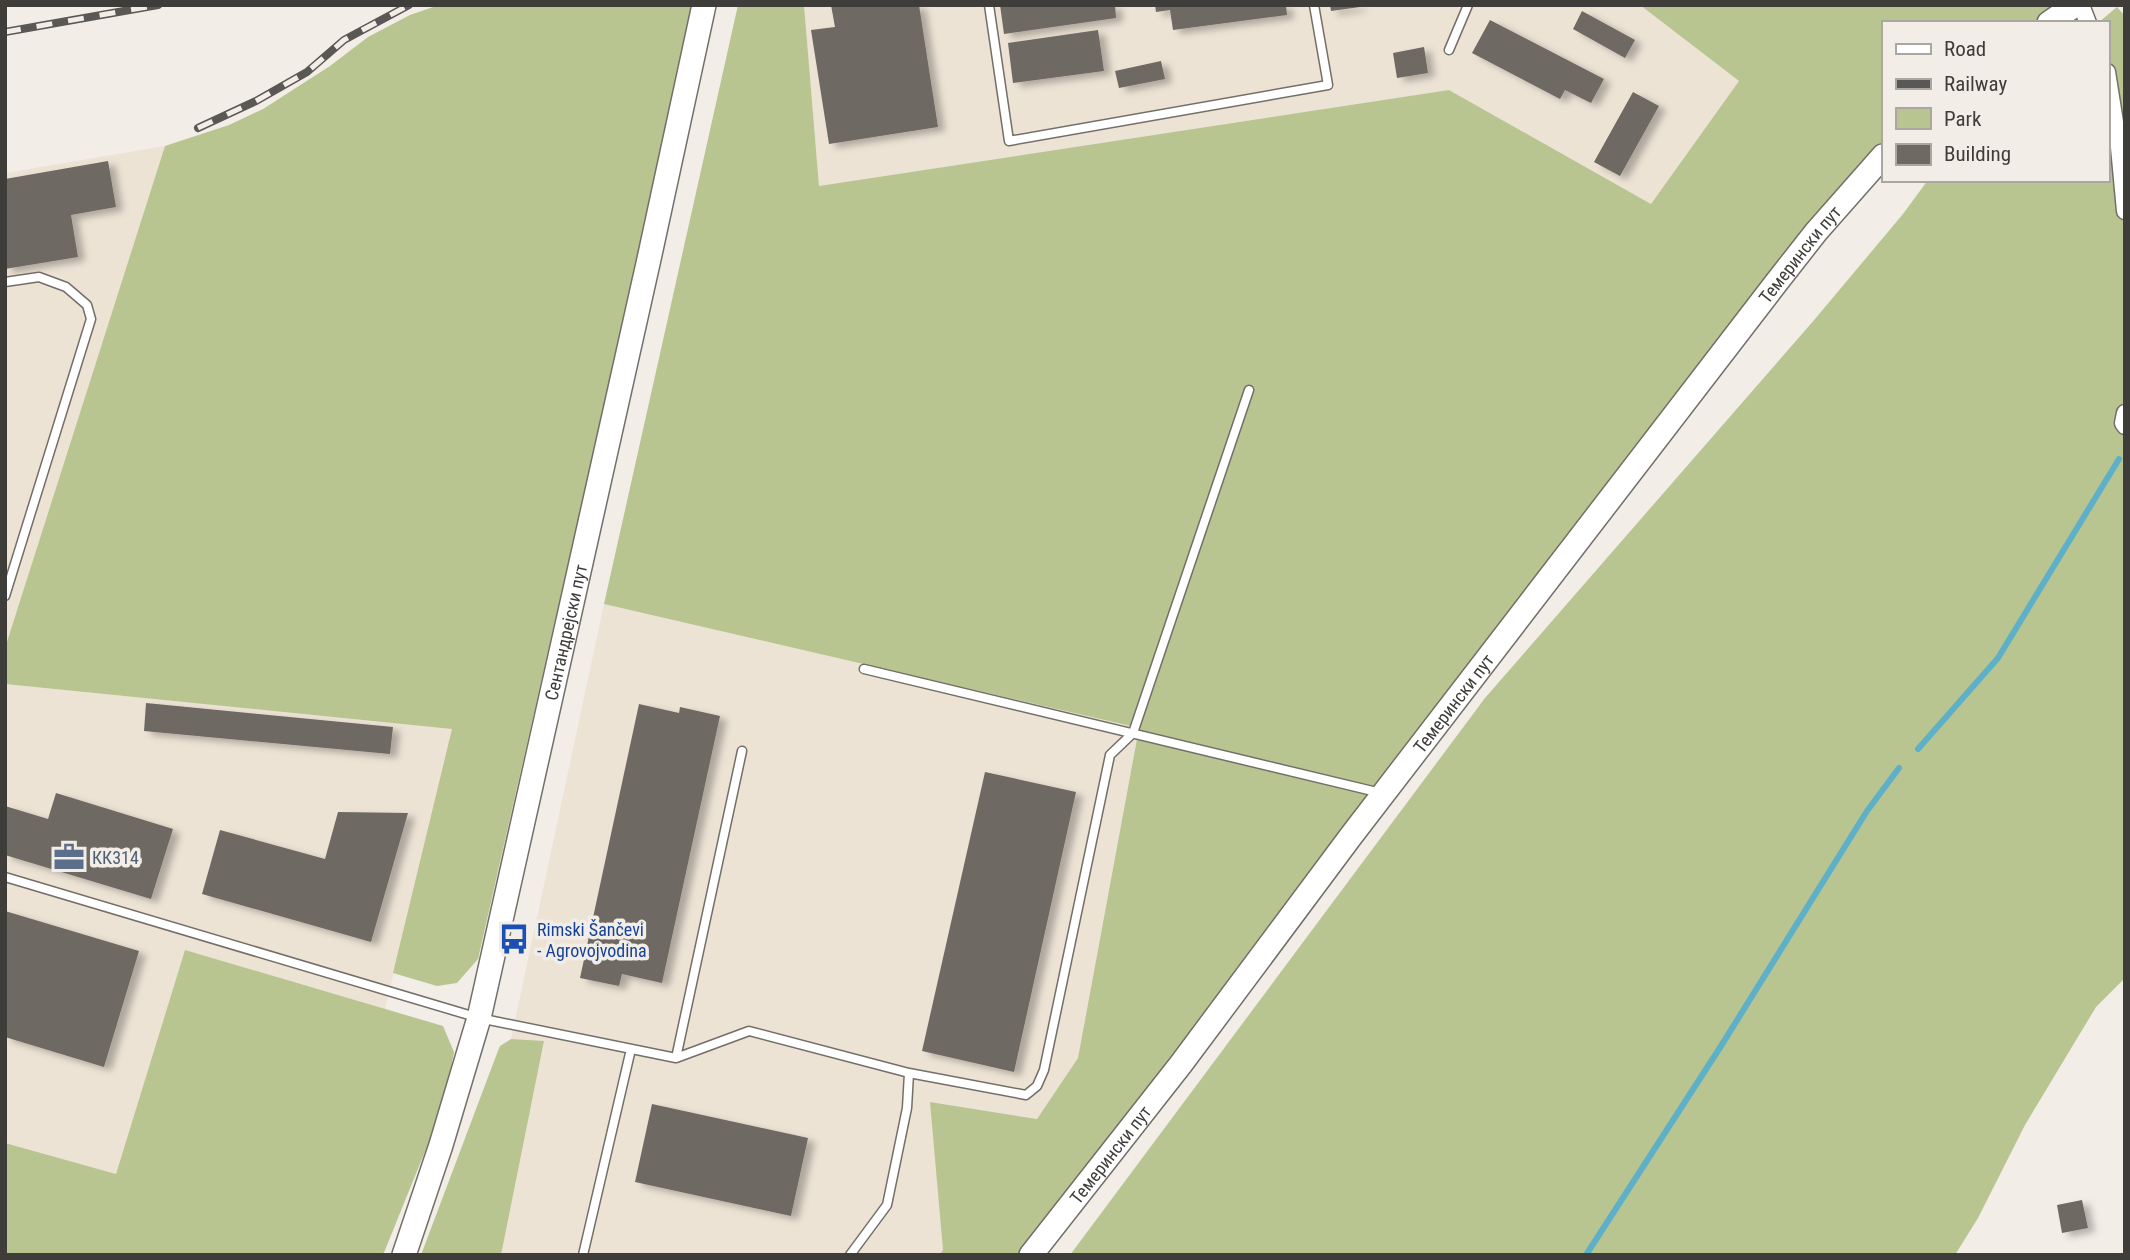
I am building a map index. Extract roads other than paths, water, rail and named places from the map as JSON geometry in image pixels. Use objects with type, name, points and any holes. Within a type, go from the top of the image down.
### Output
[{"type":"main road","name":"Сентандрејски пут","points":[[404,1255],[479,1018],[704,5]]},
{"type":"main road","points":[[2052,21],[2075,5]]},
{"type":"main road","name":"Темерински пут","points":[[1031,1255],[1181,1064],[1384,793],[1776,283],[1816,232],[1882,157]]},
{"type":"street","points":[[2109,85],[2125,211]]},
{"type":"street","points":[[2125,413],[2125,426]]},
{"type":"lane","points":[[989,5],[1009,141],[1328,85],[1314,5]]},
{"type":"lane","points":[[1449,50],[1468,5]]},
{"type":"lane","points":[[5,282],[39,276],[66,287],[87,305],[91,319],[5,596]]},
{"type":"lane","points":[[5,877],[479,1018],[676,1058],[749,1031],[908,1073],[1026,1096],[1037,1086],[1044,1070],[1110,755],[1133,733],[1249,390]]},
{"type":"lane","points":[[864,668],[1384,793]]},
{"type":"lane","points":[[676,1058],[742,751]]},
{"type":"lane","points":[[583,1255],[631,1048]]},
{"type":"lane","points":[[850,1255],[887,1205],[907,1108],[908,1073]]},
{"type":"waterway","points":[[1918,749],[1998,658],[2119,459]]},
{"type":"waterway","points":[[1586,1255],[1721,1046],[1867,811],[1899,768]]},
{"type":"railway","points":[[5,32],[158,5]]},
{"type":"railway","points":[[198,128],[256,101],[307,72],[344,40],[409,5]]},
{"type":"place","name":"КК314","points":[[69,857]]},
{"type":"place","name":"Rimski Šančevi - Agrovojvodina","points":[[514,939]]}]
